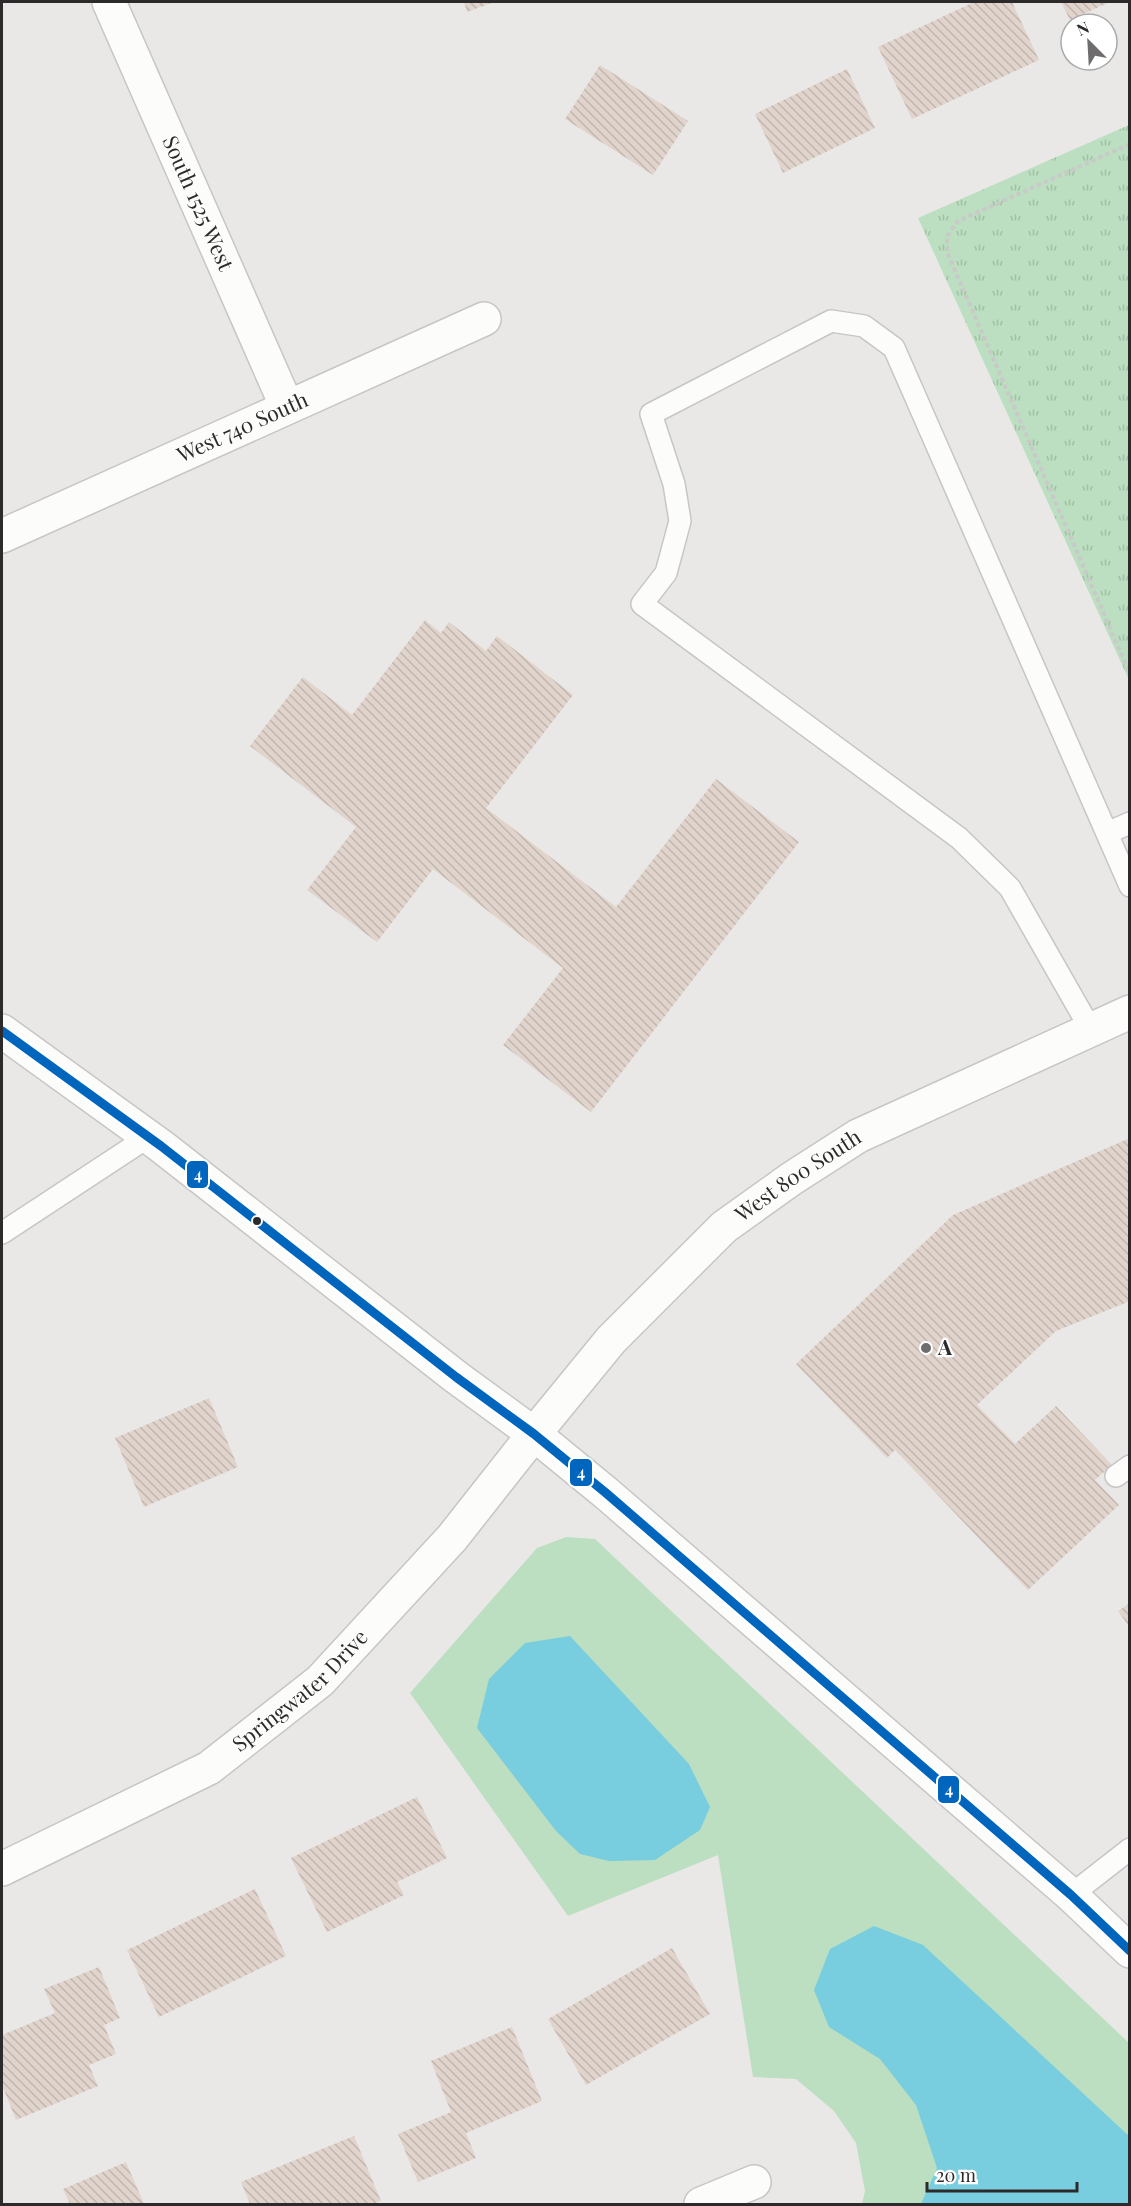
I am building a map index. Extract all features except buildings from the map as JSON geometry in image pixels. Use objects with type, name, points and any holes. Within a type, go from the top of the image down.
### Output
[{"type":"street","name":"South 1525 West","points":[[109,2],[287,407]]},
{"type":"street","name":"West 740 South","points":[[2,536],[484,319]]},
{"type":"street","name":"West 800 South","points":[[534,1434],[611,1340],[724,1227],[791,1179],[858,1136],[1130,1012]]},
{"type":"street","points":[[2,1031],[148,1137],[456,1377],[534,1434],[606,1493],[1071,1895],[1130,1951]]},
{"type":"street","name":"Springwater Drive","points":[[2,1869],[209,1768],[320,1681],[452,1538],[534,1434]]},
{"type":"street","points":[[701,2205],[754,2182]]},
{"type":"lane","points":[[1091,1030],[1010,888],[959,838],[642,604],[666,573],[680,521],[674,484],[651,414],[831,321],[864,326],[894,348],[1130,886]]},
{"type":"lane","points":[[1107,833],[1130,823]]},
{"type":"lane","points":[[2,1233],[148,1137]]},
{"type":"lane","points":[[1071,1895],[1130,1850]]},
{"type":"path","points":[[1130,144],[958,221],[947,236],[947,252],[1130,674]]},
{"type":"green space","points":[[1129,125],[1129,680],[918,218]]},
{"type":"green space","points":[[566,1537],[595,1539],[1129,2043],[1129,2204],[862,2204],[865,2191],[856,2143],[834,2111],[796,2079],[753,2077],[718,1855],[568,1916],[410,1693],[537,1548]]},
{"type":"water","points":[[570,1636],[689,1764],[710,1807],[700,1830],[655,1860],[609,1861],[580,1854],[556,1831],[477,1728],[489,1679],[525,1643]]},
{"type":"water","points":[[874,1926],[923,1945],[1129,2136],[1129,2204],[921,2204],[937,2168],[916,2105],[880,2059],[829,2027],[814,1990],[830,1949]]},
{"type":"transit line","name":"4","points":[[2,1031],[161,1146],[456,1377],[534,1434],[606,1493],[1071,1895],[1130,1951]]},
{"type":"place","name":"A","points":[[926,1348]]}]
